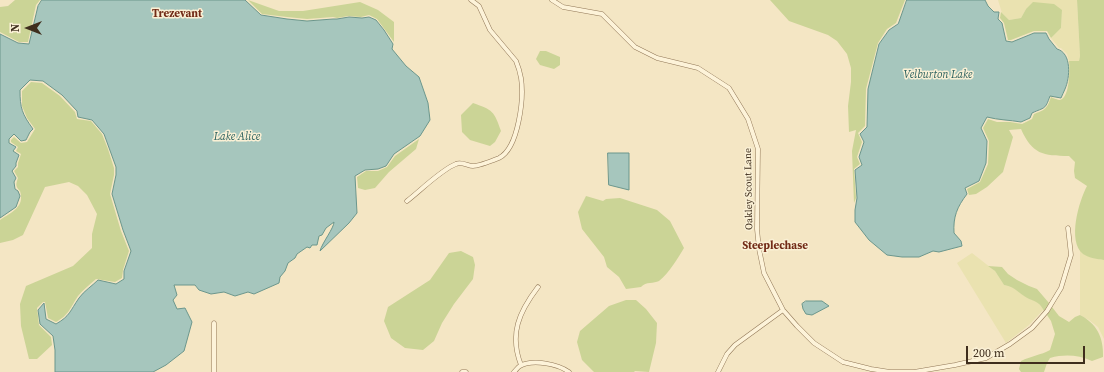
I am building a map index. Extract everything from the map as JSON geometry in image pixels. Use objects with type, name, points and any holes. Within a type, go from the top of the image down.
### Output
[{"type":"street","points":[[407,201],[449,167],[458,163],[475,166],[501,157],[511,146],[517,128],[522,90],[519,67],[516,61],[490,30],[479,6],[471,0]]},
{"type":"street","name":"Oakley Scout Lane","points":[[552,0],[563,7],[602,14],[635,47],[657,58],[698,68],[729,88],[748,119],[758,149],[757,229],[764,273],[783,310],[797,326],[814,343],[843,362],[871,370],[914,372],[986,358],[1010,344],[1032,328],[1047,311],[1061,288],[1071,255],[1068,228]]},
{"type":"street","points":[[521,365],[517,355],[517,324],[521,312],[538,287]]},
{"type":"street","points":[[718,372],[727,354],[735,345],[783,310]]},
{"type":"street","points":[[214,322],[214,372]]},
{"type":"street","points":[[514,372],[521,365],[536,362],[563,368],[569,372]]},
{"type":"shaded area","points":[[998,0],[1077,0],[1079,61],[1069,61],[1067,54],[1059,48],[1051,38],[1061,28],[1062,10],[1026,9],[1021,18],[1009,20],[1002,13]]},
{"type":"shaded area","points":[[1080,249],[1082,253],[1092,258],[1104,260],[1104,339],[1098,327],[1080,315]]},
{"type":"shaded area","points":[[972,253],[995,271],[1004,285],[1012,287],[1029,299],[1036,301],[1044,309],[1029,325],[1006,343],[957,263]]},
{"type":"green space","points":[[15,0],[40,0],[36,5],[28,42],[19,42],[0,32],[0,7],[8,6]]},
{"type":"green space","points":[[248,0],[279,11],[303,11],[360,2],[378,10],[394,22],[394,42],[377,19],[369,15],[361,17],[348,16],[307,19],[262,14]]},
{"type":"green space","points":[[770,0],[905,0],[896,23],[887,29],[878,43],[866,89],[865,126],[858,133],[862,142],[857,157],[860,164],[854,169],[856,198],[854,203],[852,151],[856,130],[849,132],[848,106],[851,68],[847,54],[837,41],[828,35],[789,21]]},
{"type":"green space","points":[[1077,0],[1104,0],[1104,260],[1083,254],[1078,248],[1075,231],[1076,221],[1081,201],[1087,186],[1075,178],[1075,162],[1069,156],[1045,154],[1034,149],[1029,144],[1021,129],[1009,130],[1013,137],[1003,172],[987,187],[976,194],[969,195],[967,189],[980,182],[988,164],[989,141],[983,128],[988,119],[997,122],[1022,124],[1032,119],[1034,114],[1045,108],[1051,97],[1060,100],[1066,94],[1069,82],[1069,61],[1079,61],[1080,56]]},
{"type":"green space","points":[[1033,2],[1054,4],[1062,10],[1061,28],[1051,38],[1047,31],[1034,31],[1008,40],[1004,23],[1000,18],[1001,12],[1009,20],[1021,18],[1026,9]]},
{"type":"green space","points":[[540,51],[546,51],[560,57],[560,65],[554,69],[540,65],[536,59]]},
{"type":"green space","points":[[31,82],[42,83],[60,96],[75,112],[77,119],[91,121],[102,134],[114,168],[110,194],[121,231],[129,251],[122,278],[115,282],[96,279],[78,296],[64,317],[56,322],[48,318],[45,302],[37,308],[39,325],[51,337],[52,345],[37,359],[29,359],[21,326],[20,304],[26,286],[73,266],[92,248],[92,234],[97,214],[87,195],[78,186],[69,182],[45,187],[23,235],[13,240],[0,243],[0,220],[13,212],[21,201],[20,191],[16,185],[18,178],[14,171],[18,167],[21,154],[16,151],[18,147],[11,142],[11,140],[14,137],[21,143],[27,142],[35,129],[27,118],[22,106],[22,91]]},
{"type":"green space","points":[[473,103],[492,112],[499,124],[501,131],[495,142],[490,146],[470,140],[462,132],[461,115]]},
{"type":"green space","points":[[419,139],[416,149],[389,172],[375,188],[365,190],[358,188],[357,177],[366,171],[378,171],[387,167],[395,156]]},
{"type":"green space","points":[[586,196],[603,201],[606,199],[620,198],[657,210],[670,221],[684,248],[663,278],[657,282],[645,284],[641,287],[626,289],[619,277],[607,267],[604,257],[582,229],[578,212]]},
{"type":"green space","points":[[461,251],[473,257],[475,265],[473,279],[442,323],[434,341],[423,350],[405,348],[391,338],[384,321],[388,307],[430,280],[449,253]]},
{"type":"green space","points":[[988,266],[1002,267],[1008,274],[1017,280],[1037,289],[1049,303],[1045,310],[1044,311],[1040,304],[1029,299],[1012,287],[1004,285],[995,271]]},
{"type":"green space","points":[[626,300],[636,300],[646,309],[657,323],[656,343],[649,372],[594,372],[582,360],[577,342],[580,331],[609,306]]},
{"type":"green space","points":[[1052,307],[1059,316],[1069,322],[1080,315],[1086,318],[1098,332],[1102,343],[1103,357],[1092,361],[1082,357],[1071,356],[1050,358],[1044,372],[1021,372],[1019,369],[1021,361],[1050,350],[1055,334],[1051,321],[1047,315]]},
{"type":"water","name":"Lake Alice","points":[[42,0],[245,0],[261,15],[287,19],[307,21],[349,17],[369,17],[376,20],[393,44],[392,49],[406,66],[419,77],[428,103],[430,120],[420,136],[394,154],[386,166],[378,169],[365,170],[355,176],[357,213],[349,223],[320,251],[334,222],[326,228],[322,235],[319,236],[317,245],[312,245],[310,248],[307,247],[297,254],[295,258],[288,263],[285,271],[280,277],[279,283],[254,294],[248,292],[235,296],[224,292],[211,294],[199,290],[195,285],[174,285],[177,295],[173,300],[177,309],[185,308],[192,322],[184,351],[166,365],[153,372],[55,372],[55,350],[53,336],[40,324],[38,310],[44,303],[46,319],[56,324],[61,321],[69,313],[81,295],[98,280],[116,284],[124,279],[124,271],[131,251],[112,194],[116,167],[104,134],[92,120],[78,117],[77,111],[62,95],[43,81],[30,80],[20,90],[22,111],[33,129],[26,140],[21,141],[14,134],[9,139],[9,143],[16,147],[13,151],[19,155],[16,166],[12,171],[16,178],[14,182],[15,189],[18,191],[20,196],[16,207],[0,218],[0,34],[18,43],[29,44],[38,6]]},
{"type":"water","name":"Velburton Lake","points":[[907,0],[985,0],[994,12],[999,12],[998,19],[1002,23],[1006,41],[1012,42],[1034,33],[1046,33],[1057,49],[1062,51],[1065,55],[1069,73],[1067,84],[1061,98],[1050,96],[1046,106],[1032,113],[1030,118],[1021,122],[987,117],[981,128],[987,141],[986,163],[979,181],[965,188],[967,194],[958,208],[954,222],[954,233],[961,241],[962,246],[939,252],[933,251],[919,257],[887,255],[869,240],[855,222],[857,198],[855,170],[862,165],[859,157],[864,142],[860,134],[867,127],[868,89],[879,44],[889,30],[898,24]]},
{"type":"water","points":[[608,153],[629,153],[629,190],[609,185]]},
{"type":"water","points":[[806,301],[822,301],[829,306],[812,315],[806,314],[802,304]]},
{"type":"district","name":"Trezevant","points":[[177,14]]},
{"type":"district","name":"Steeplechase","points":[[775,246]]}]
